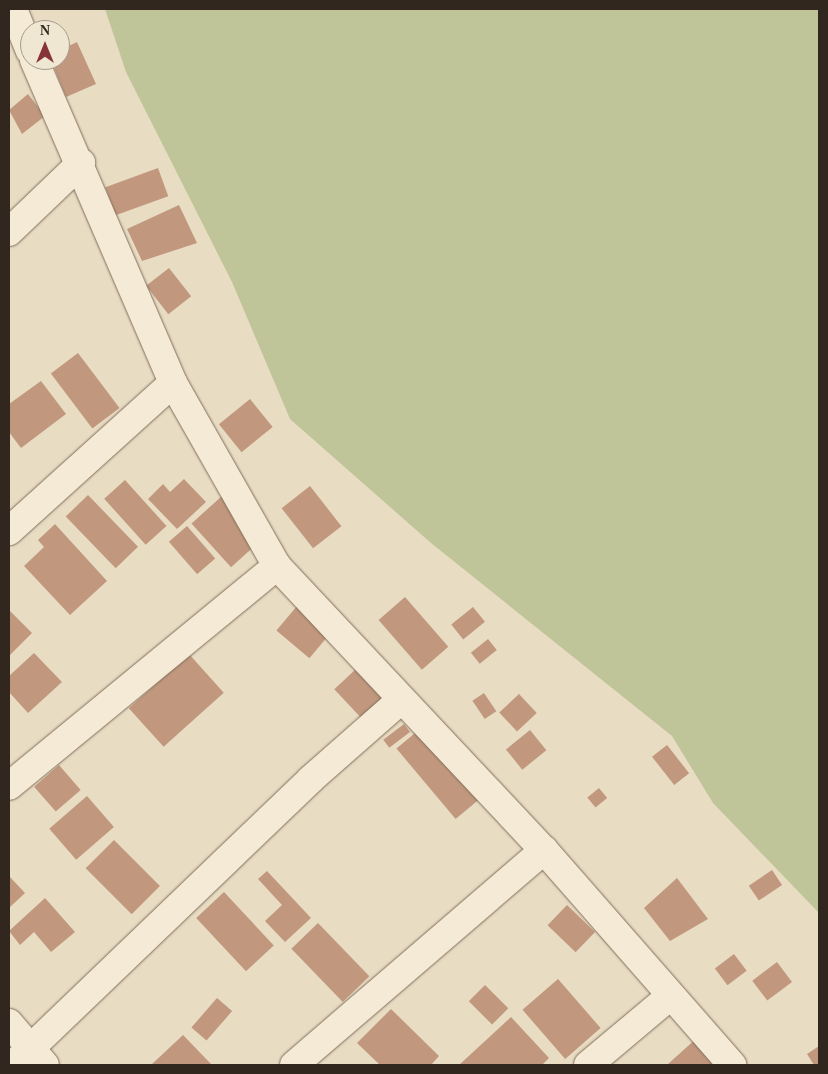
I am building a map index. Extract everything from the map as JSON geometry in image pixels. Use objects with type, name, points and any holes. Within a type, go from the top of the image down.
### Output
[{"type":"street","points":[[13,9],[20,26]]},
{"type":"street","points":[[38,70],[173,382],[277,566],[544,850],[669,998],[732,1065]]},
{"type":"street","points":[[9,232],[80,163]]},
{"type":"street","points":[[9,531],[173,382]]},
{"type":"street","points":[[9,786],[277,566]]},
{"type":"street","points":[[9,1023],[29,1059],[312,779],[401,700]]},
{"type":"street","points":[[294,1065],[544,850]]},
{"type":"street","points":[[588,1065],[669,998]]},
{"type":"green space","points":[[105,9],[819,9],[819,913],[713,803],[672,736],[431,543],[290,419],[232,282],[126,72]]},
{"type":"building","points":[[77,42],[96,84],[66,97],[55,70],[70,70],[70,45]]},
{"type":"building","points":[[28,94],[45,116],[22,134],[9,110]]},
{"type":"building","points":[[158,168],[168,196],[116,215],[105,187]]},
{"type":"building","points":[[179,205],[197,243],[142,261],[127,229]]},
{"type":"building","points":[[169,268],[191,296],[168,314],[146,286]]},
{"type":"building","points":[[78,353],[120,408],[92,429],[51,373]]},
{"type":"building","points":[[41,381],[66,414],[21,448],[9,432],[9,404]]},
{"type":"building","points":[[250,399],[273,427],[242,452],[219,424]]},
{"type":"building","points":[[184,479],[206,502],[177,529],[148,499],[163,484],[170,492]]},
{"type":"building","points":[[125,480],[166,526],[146,545],[104,499]]},
{"type":"building","points":[[310,486],[341,526],[313,548],[282,508]]},
{"type":"building","points":[[88,495],[138,547],[116,568],[66,517]]},
{"type":"building","points":[[222,496],[261,540],[231,567],[192,523]]},
{"type":"building","points":[[55,524],[107,581],[70,615],[24,566],[44,547],[38,540]]},
{"type":"building","points":[[187,526],[215,558],[197,574],[169,542]]},
{"type":"building","points":[[405,597],[448,647],[422,670],[379,620]]},
{"type":"building","points":[[297,606],[330,634],[309,658],[276,631]]},
{"type":"building","points":[[473,607],[485,622],[463,639],[451,625]]},
{"type":"building","points":[[9,610],[32,633],[9,656]]},
{"type":"building","points":[[488,639],[497,650],[480,664],[471,653]]},
{"type":"building","points":[[34,653],[62,682],[28,713],[9,692],[9,676]]},
{"type":"building","points":[[189,654],[224,693],[164,747],[129,708]]},
{"type":"building","points":[[357,668],[388,701],[365,722],[334,689]]},
{"type":"building","points":[[484,693],[496,711],[485,719],[472,701]]},
{"type":"building","points":[[519,694],[537,713],[517,731],[499,712]]},
{"type":"building","points":[[404,724],[410,732],[389,748],[383,740]]},
{"type":"building","points":[[421,728],[480,798],[456,819],[396,749]]},
{"type":"building","points":[[530,730],[546,750],[522,770],[506,750]]},
{"type":"building","points":[[667,745],[689,773],[674,785],[652,757]]},
{"type":"building","points":[[59,765],[81,790],[56,812],[34,787]]},
{"type":"building","points":[[599,788],[607,798],[596,808],[587,797]]},
{"type":"building","points":[[87,796],[114,827],[76,860],[49,829]]},
{"type":"building","points":[[114,840],[160,886],[132,914],[86,868]]},
{"type":"building","points":[[772,870],[782,885],[759,901],[749,886]]},
{"type":"building","points":[[267,871],[311,918],[285,942],[265,921],[282,905],[258,879]]},
{"type":"building","points":[[9,876],[25,893],[9,908]]},
{"type":"building","points":[[677,878],[708,919],[670,941],[644,908]]},
{"type":"building","points":[[224,892],[274,945],[246,971],[196,918]]},
{"type":"building","points":[[45,898],[75,932],[51,952],[34,932],[20,945],[9,931]]},
{"type":"building","points":[[567,905],[595,932],[576,952],[548,925]]},
{"type":"building","points":[[318,923],[369,976],[343,1002],[291,949]]},
{"type":"building","points":[[734,954],[747,971],[727,985],[715,968]]},
{"type":"building","points":[[777,962],[792,982],[767,1001],[752,981]]},
{"type":"building","points":[[558,979],[601,1028],[565,1059],[523,1010]]},
{"type":"building","points":[[485,985],[508,1008],[492,1025],[469,1001]]},
{"type":"building","points":[[217,998],[232,1011],[207,1041],[191,1027]]},
{"type":"building","points":[[391,1009],[439,1056],[431,1065],[380,1065],[357,1043]]},
{"type":"building","points":[[511,1017],[549,1058],[542,1065],[459,1065]]},
{"type":"building","points":[[183,1035],[212,1065],[151,1065]]},
{"type":"building","points":[[698,1037],[724,1065],[668,1064]]},
{"type":"building","points":[[819,1046],[819,1065],[814,1065],[807,1054]]}]
